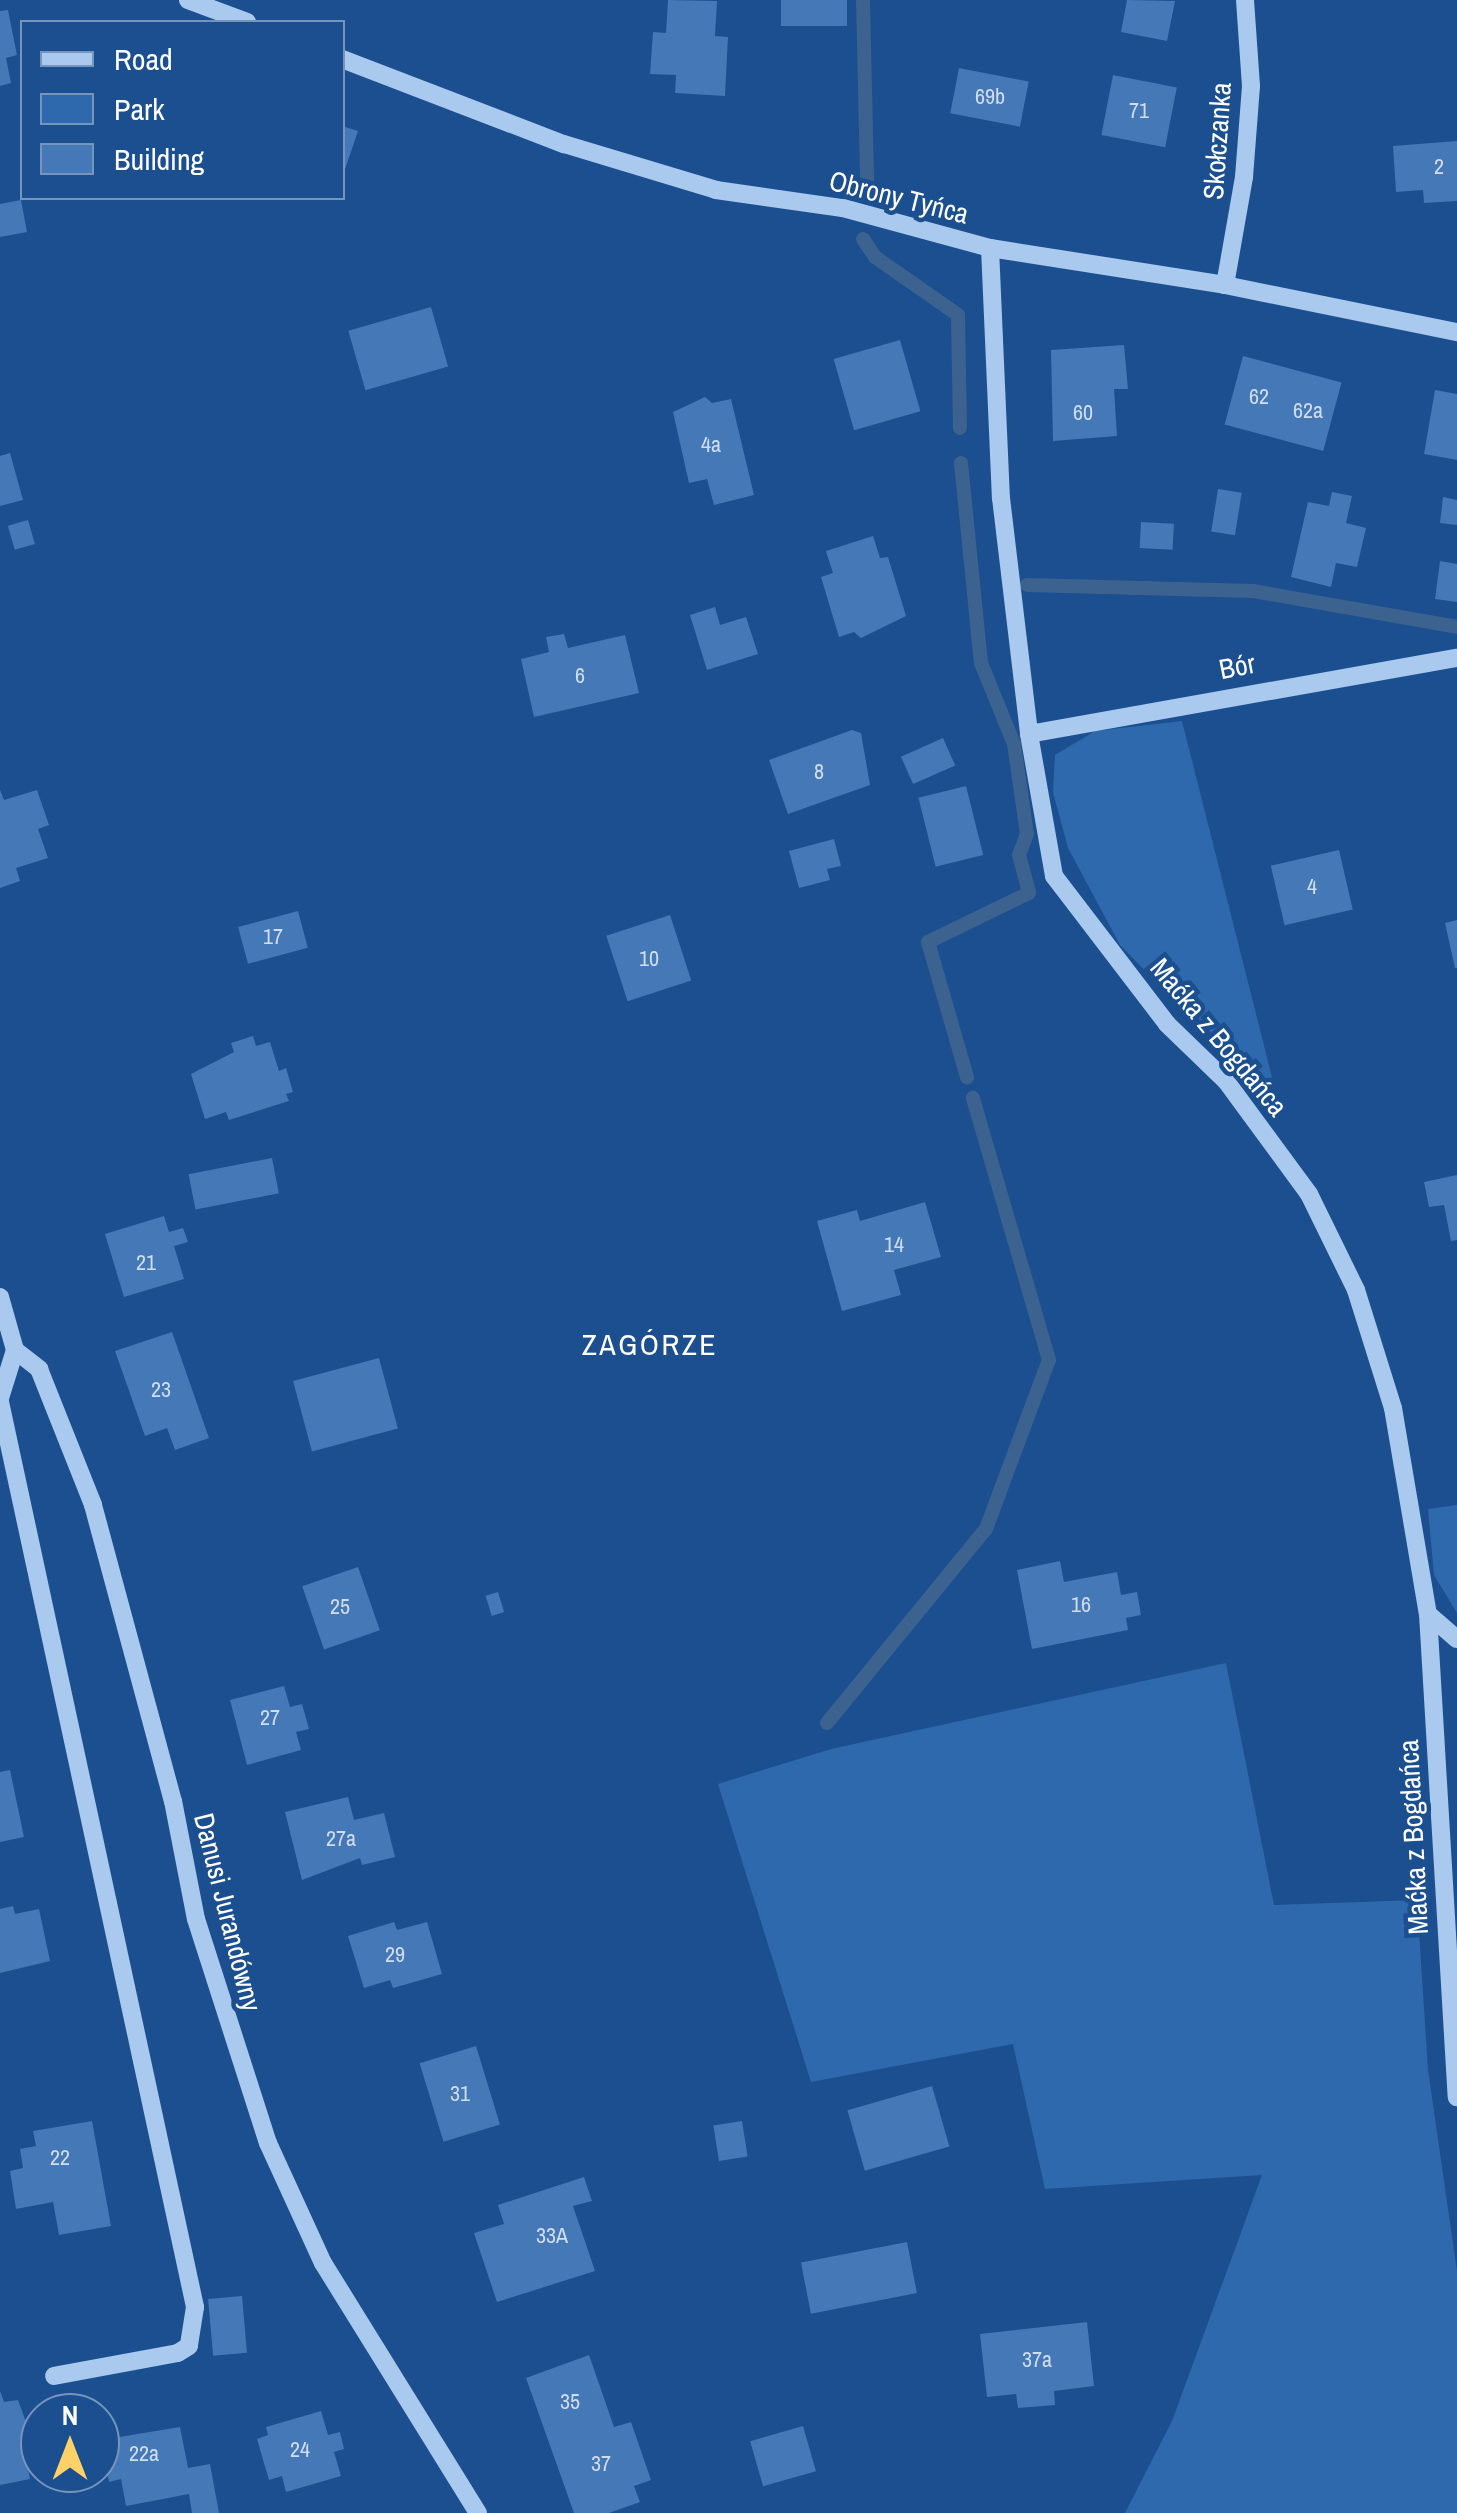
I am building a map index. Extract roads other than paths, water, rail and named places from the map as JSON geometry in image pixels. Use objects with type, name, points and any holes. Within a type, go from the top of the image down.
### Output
[{"type":"street","points":[[188,0],[241,20]]},
{"type":"street","name":"Skołczanka","points":[[1225,285],[1244,177],[1251,86],[1245,0]]},
{"type":"street","name":"Obrony Tyńca","points":[[345,60],[564,144],[716,190],[843,208],[990,248],[1225,285],[1457,332]]},
{"type":"street","name":"Maćka z Bogdańca","points":[[990,248],[1001,498],[1028,734],[1054,876],[1167,1024],[1226,1081],[1309,1194],[1356,1290],[1393,1408],[1428,1614],[1457,2097]]},
{"type":"street","name":"Bór","points":[[1028,734],[1457,658]]},
{"type":"street","name":"Danusi Jurandówny","points":[[0,1296],[15,1350],[39,1369],[93,1504],[168,1782],[196,1919],[268,2144],[322,2263],[478,2513]]},
{"type":"street","points":[[15,1350],[0,1400],[195,2307],[188,2346],[178,2354],[54,2376]]},
{"type":"street","points":[[1428,1614],[1457,1639]]},
{"type":"waterway","points":[[863,0],[867,179]]},
{"type":"waterway","points":[[863,239],[875,257],[958,315],[960,428]]},
{"type":"waterway","points":[[961,463],[981,663],[1014,744],[1027,834],[1019,855],[1029,893],[928,942],[967,1077]]},
{"type":"waterway","points":[[1027,585],[1253,591],[1457,627]]},
{"type":"waterway","points":[[827,1723],[986,1529],[1049,1360],[973,1098]]},
{"type":"district","name":"ZAGÓRZE","points":[[650,1344]]}]
